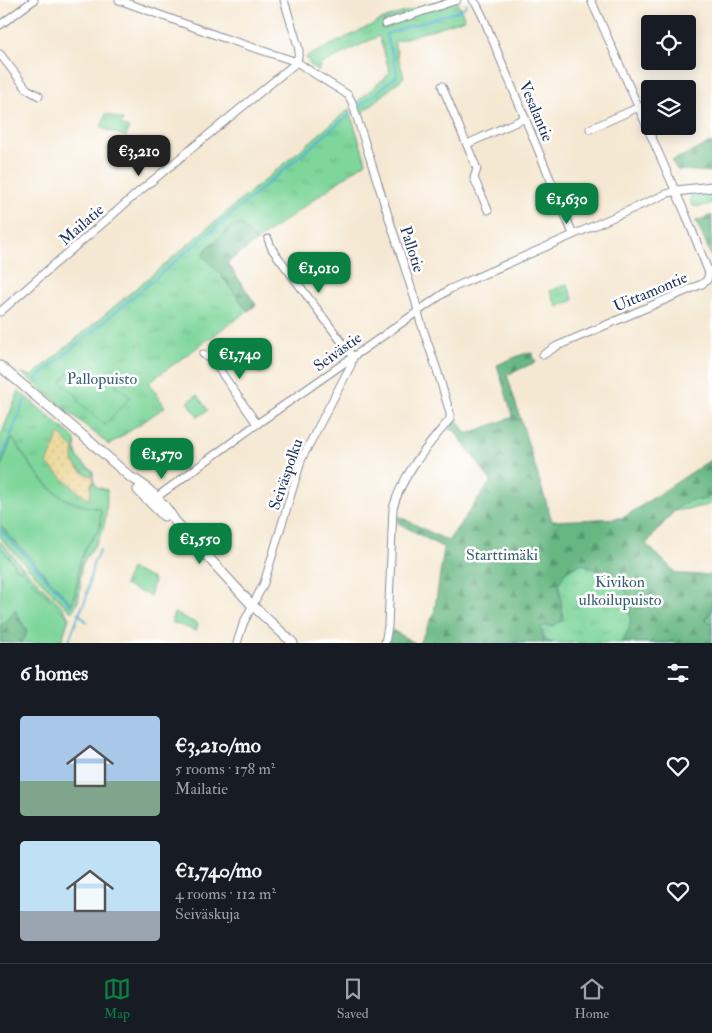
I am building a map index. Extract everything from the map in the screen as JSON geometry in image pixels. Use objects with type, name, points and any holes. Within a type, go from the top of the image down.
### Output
[{"type":"main road","points":[[676,191],[712,187]]},
{"type":"main road","points":[[0,366],[130,477],[134,485],[153,500],[165,517],[175,521],[252,605],[293,643]]},
{"type":"street","points":[[0,25],[34,0]]},
{"type":"street","name":"Pallotie","points":[[119,0],[296,62],[348,95],[352,102],[450,413],[450,419],[407,474],[397,494],[393,508],[388,626],[385,643]]},
{"type":"street","points":[[284,0],[298,46],[296,62]]},
{"type":"street","points":[[385,24],[457,0]]},
{"type":"street","name":"Vesalantie","points":[[473,0],[483,17],[574,234]]},
{"type":"street","points":[[591,0],[676,191]]},
{"type":"street","points":[[0,54],[27,89],[38,96]]},
{"type":"street","name":"Mailatie","points":[[0,312],[135,195],[296,62]]},
{"type":"street","points":[[442,86],[476,169],[474,178],[488,210]]},
{"type":"street","points":[[590,129],[639,107]]},
{"type":"street","points":[[466,144],[524,118]]},
{"type":"street","name":"Seivästie","points":[[153,500],[444,292],[469,279],[676,191]]},
{"type":"street","name":"Uittamontie","points":[[543,355],[556,346],[702,284],[707,280],[710,273],[709,270],[676,191]]},
{"type":"street","points":[[268,239],[272,249],[353,357]]},
{"type":"street","points":[[203,354],[214,362],[257,424]]},
{"type":"street","name":"Seiväspolku","points":[[237,643],[243,624],[264,583],[302,458],[351,365],[353,357]]},
{"type":"green space","points":[[443,0],[457,0],[465,19],[394,42],[404,77],[360,115],[356,103],[390,73],[379,36],[321,64],[318,72],[310,65],[306,57],[386,18]]},
{"type":"green space","name":"Pallopuisto","points":[[349,109],[366,162],[227,262],[256,305],[149,382],[165,407],[109,445],[22,373],[32,376]]},
{"type":"green space","points":[[106,114],[123,120],[121,125],[129,128],[126,137],[101,128]]},
{"type":"green space","points":[[712,142],[712,172],[677,170],[672,161]]},
{"type":"green space","points":[[712,192],[712,203],[700,207],[692,205],[691,196],[695,193]]},
{"type":"green space","points":[[712,215],[712,258],[696,221]]},
{"type":"green space","points":[[241,224],[257,241],[227,263],[256,305],[248,311],[216,269],[203,256],[208,247],[232,226]]},
{"type":"green space","points":[[567,284],[574,300],[557,307],[550,291]]},
{"type":"green space","points":[[253,343],[270,366],[259,374],[242,351]]},
{"type":"green space","name":"Starttimäki","points":[[532,353],[536,362],[507,375],[552,521],[623,518],[712,459],[712,495],[705,499],[689,501],[677,508],[646,544],[677,574],[706,575],[712,578],[712,611],[706,620],[712,623],[712,643],[676,643],[671,641],[668,643],[621,643],[630,625],[627,592],[609,577],[581,564],[566,571],[559,583],[563,620],[552,626],[541,628],[544,639],[553,643],[419,643],[434,614],[444,548],[398,523],[398,516],[448,541],[491,481],[454,430],[449,430],[455,413],[457,421],[467,434],[513,417],[497,365],[523,354]]},
{"type":"green space","points":[[72,369],[91,386],[103,373],[130,397],[105,425],[78,401],[80,398],[61,382]]},
{"type":"green space","points":[[19,391],[74,438],[77,455],[93,471],[93,476],[77,467],[72,457],[74,449],[59,435],[83,496],[90,499],[91,484],[94,482],[97,487],[107,490],[106,511],[102,531],[83,563],[78,601],[71,612],[0,537],[0,525],[72,604],[79,565],[85,549],[100,527],[101,510],[71,502],[58,495],[36,473],[12,439],[0,470],[0,437]]},
{"type":"green space","points":[[197,395],[208,410],[198,417],[188,402]]},
{"type":"green space","points":[[12,438],[36,473],[58,495],[71,502],[101,510],[100,527],[85,549],[79,565],[72,604],[0,525],[0,470]]},
{"type":"green space","name":"Kivikon ulkoilupuisto","points":[[712,459],[712,502],[706,506],[674,511],[646,544],[677,574],[712,575],[712,643],[491,643],[552,522],[623,518]]},
{"type":"green space","points":[[0,541],[62,606],[69,618],[21,570],[13,568],[14,564],[0,547]]},
{"type":"green space","points":[[0,547],[14,564],[14,568],[21,570],[69,618],[61,643],[21,643],[25,638],[27,629],[15,609],[11,616],[0,626]]},
{"type":"green space","points":[[131,569],[153,579],[150,596],[124,585]]},
{"type":"green space","points":[[15,609],[21,623],[27,629],[25,638],[21,643],[0,643],[0,626],[11,616]]},
{"type":"green space","points":[[174,613],[198,624],[196,631],[171,622]]},
{"type":"green space","points":[[392,630],[415,643],[389,643]]},
{"type":"sand","points":[[59,434],[74,449],[73,458],[78,467],[83,472],[93,476],[94,482],[91,484],[90,500],[47,464]]},
{"type":"waterway","points":[[358,107],[397,76],[396,66],[386,34],[458,11],[467,4]]},
{"type":"waterway","points":[[36,379],[350,114]]},
{"type":"waterway","points":[[0,463],[26,397]]},
{"type":"waterway","points":[[0,529],[72,606]]},
{"type":"waterway","points":[[87,622],[79,614],[86,599],[93,564],[100,550]]},
{"type":"waterway","points":[[68,643],[78,613]]}]
